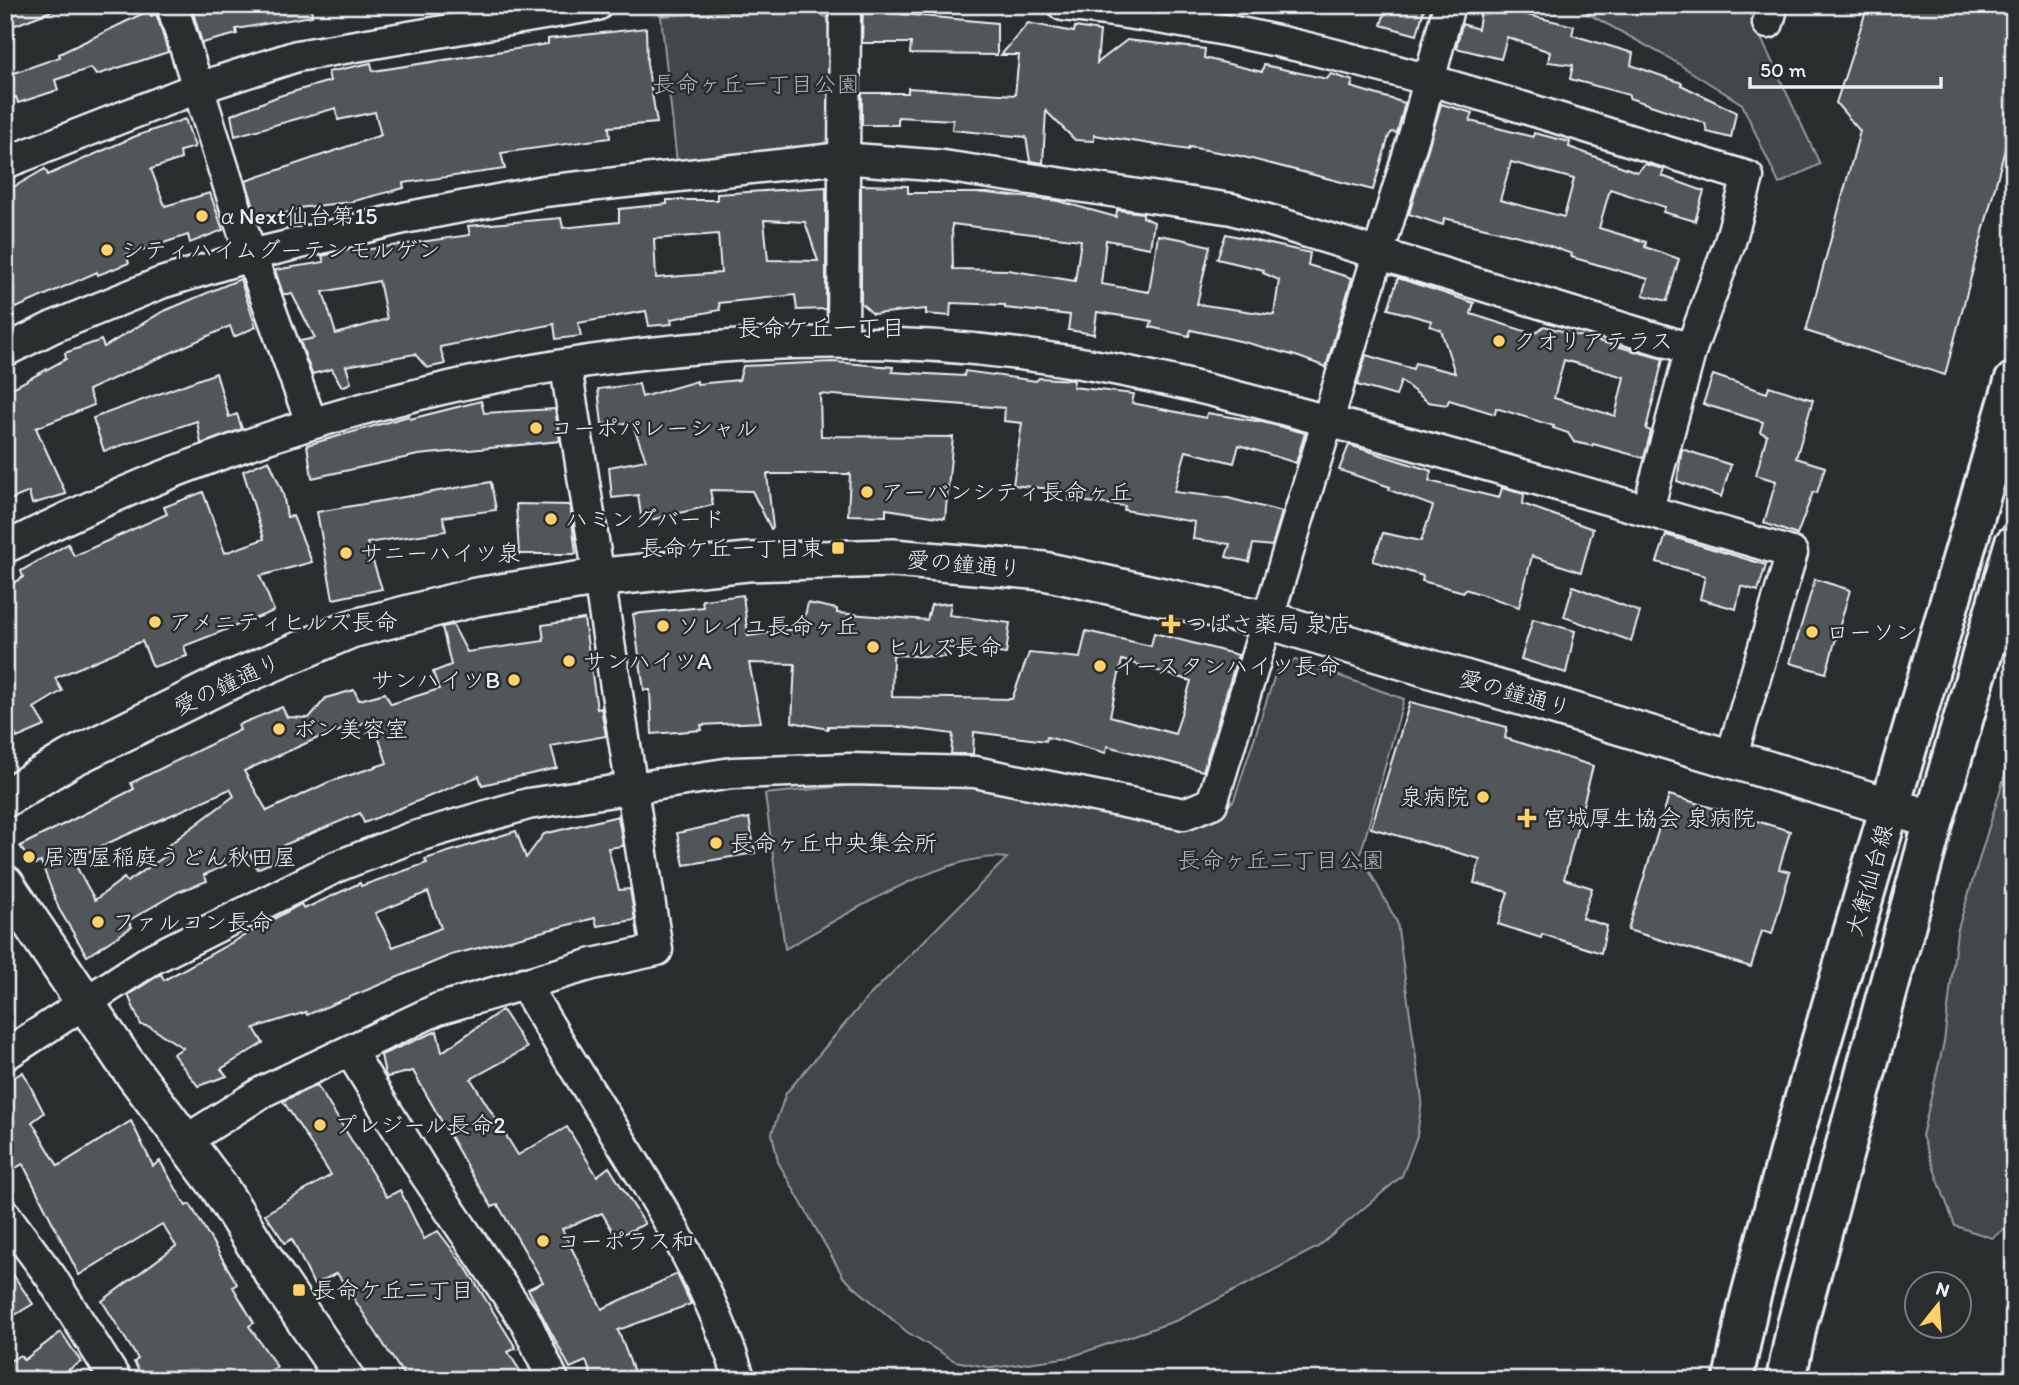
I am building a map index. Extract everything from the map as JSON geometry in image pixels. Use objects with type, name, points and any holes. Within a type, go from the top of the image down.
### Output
[{"type":"main road","name":"大衡仙台線","points":[[1733,1380],[1748,1307],[1789,1152],[2014,382]]},
{"type":"main road","name":"大衡仙台線","points":[[1786,1380],[1797,1325],[1934,820],[2014,545]]},
{"type":"street","points":[[172,5],[251,256],[311,422]]},
{"type":"street","points":[[5,163],[76,132],[197,88],[297,56],[597,5]]},
{"type":"street","points":[[843,340],[845,5]]},
{"type":"street","points":[[1063,5],[1133,12],[1254,37],[1429,80],[1748,177],[1730,242],[1691,349],[1648,509]]},
{"type":"street","points":[[5,1055],[83,1000],[152,959],[350,861],[411,838],[528,804],[732,773],[850,769],[975,772],[1184,814],[1212,803],[1378,252],[1449,5]]},
{"type":"street","points":[[5,351],[53,327],[161,283],[251,256],[404,218],[544,191],[842,159],[943,166],[1232,209],[1691,349]]},
{"type":"street","points":[[5,548],[66,517],[169,472],[311,422],[430,390],[661,352],[843,340],[1072,361],[1205,388],[1648,509],[1792,554],[1731,758]]},
{"type":"street","points":[[185,1141],[264,1091],[438,1009],[524,983],[657,950],[566,367]]},
{"type":"street","name":"愛の鐘通り","points":[[5,798],[94,747],[222,684],[351,629],[476,597],[601,578],[747,562],[893,558],[1044,571],[1268,620],[1934,820]]},
{"type":"street","points":[[5,884],[83,1000],[219,1187],[276,1279],[346,1380]]},
{"type":"street","points":[[524,983],[561,1050],[654,1191],[698,1272],[728,1343],[740,1380]]},
{"type":"street","points":[[350,1051],[425,1174],[526,1322],[553,1380]]},
{"type":"street","points":[[5,1214],[14,1246],[116,1380]]},
{"type":"green space","points":[[1572,5],[1752,5],[1760,36],[1820,164],[1779,184],[1742,104],[1669,58]]},
{"type":"green space","name":"長命ヶ丘一丁目公園","points":[[808,7],[828,18],[833,134],[813,154],[677,163],[661,16]]},
{"type":"green space","name":"長命ヶ丘二丁目公園","points":[[1295,660],[1404,699],[1359,859],[1370,872],[1397,922],[1422,1100],[1417,1136],[1402,1176],[1318,1247],[1178,1320],[1070,1357],[992,1368],[955,1361],[907,1332],[844,1278],[778,1162],[772,1133],[786,1093],[867,998],[1007,858],[983,858],[955,864],[925,875],[893,889],[785,949],[765,794],[895,781],[975,784],[1219,816],[1234,800],[1276,672]]},
{"type":"green space","points":[[2014,745],[2014,1222],[1992,1238],[1955,1226],[1922,1136],[1944,1042],[1957,932]]},
{"type":"building","points":[[5,5],[62,5],[62,7],[5,29]]},
{"type":"building","points":[[217,5],[311,5],[312,16],[236,29],[237,34],[202,43],[193,12]]},
{"type":"building","points":[[1387,5],[1425,5],[1417,35],[1381,25]]},
{"type":"building","points":[[1482,5],[1512,5],[1511,11],[1574,26],[1572,35],[1633,53],[1631,65],[1682,83],[1681,85],[1736,112],[1731,138],[1707,132],[1705,123],[1629,98],[1629,95],[1570,79],[1573,65],[1548,62],[1550,52],[1507,37],[1501,59],[1456,48],[1462,24],[1478,29]]},
{"type":"building","points":[[1868,5],[2014,5],[2014,115],[1945,375],[1806,331],[1860,131],[1836,103]]},
{"type":"building","points":[[863,6],[902,7],[902,14],[997,23],[997,55],[910,54],[911,43],[862,43]]},
{"type":"building","points":[[150,10],[151,16],[156,14],[168,52],[96,75],[91,68],[55,80],[58,90],[18,103],[16,97],[5,101],[5,76],[60,57],[59,54]]},
{"type":"building","points":[[1028,23],[1074,32],[1075,27],[1100,31],[1097,63],[1127,40],[1205,49],[1204,58],[1262,72],[1264,65],[1327,79],[1331,74],[1353,81],[1351,87],[1405,103],[1397,133],[1392,132],[1389,136],[1373,190],[1240,156],[1189,147],[1188,150],[1094,135],[1094,141],[1075,140],[1046,111],[1043,163],[1030,161],[1026,137],[952,130],[953,120],[898,117],[898,125],[862,125],[862,93],[908,93],[908,88],[1015,95],[1019,55],[1001,55]]},
{"type":"building","points":[[646,28],[647,64],[657,123],[609,127],[610,138],[501,153],[505,169],[403,183],[404,188],[350,202],[298,208],[260,224],[246,181],[381,135],[375,112],[338,120],[336,108],[235,136],[231,115],[279,96],[330,81],[328,72],[371,63],[373,71],[548,44],[548,39]]},
{"type":"building","points":[[1441,104],[1473,113],[1470,121],[1533,137],[1534,133],[1570,142],[1569,147],[1637,172],[1645,164],[1664,169],[1662,176],[1704,191],[1695,221],[1663,212],[1665,207],[1610,189],[1599,228],[1646,242],[1645,247],[1679,259],[1667,301],[1643,295],[1648,279],[1571,257],[1572,254],[1531,239],[1444,218],[1443,225],[1409,214]],"holes":[[[1511,162],[1574,179],[1564,217],[1500,200]]]},
{"type":"building","points":[[185,119],[195,147],[180,151],[181,159],[151,169],[165,206],[210,193],[223,230],[190,243],[188,235],[126,255],[129,263],[98,275],[97,272],[5,313],[5,192],[45,169],[48,175],[136,136]]},
{"type":"building","points":[[861,185],[908,186],[908,193],[987,193],[1058,201],[1116,217],[1117,210],[1143,213],[1143,217],[1154,222],[1150,248],[1106,240],[1101,284],[1149,292],[1158,235],[1181,239],[1210,246],[1197,304],[1274,315],[1279,280],[1263,273],[1264,270],[1217,259],[1226,234],[1310,253],[1308,265],[1352,278],[1326,367],[1244,342],[1191,330],[1189,336],[1150,327],[1152,321],[1097,312],[1094,334],[1068,330],[1070,315],[1005,308],[1005,305],[951,303],[950,316],[926,314],[926,309],[873,314],[861,303]],"holes":[[[952,224],[1081,240],[1075,281],[1008,270],[953,269]]]},
{"type":"building","points":[[826,187],[826,309],[797,310],[795,295],[719,303],[720,310],[671,319],[672,324],[649,326],[646,311],[578,323],[581,336],[556,339],[554,324],[440,347],[445,364],[427,368],[415,354],[346,366],[351,383],[342,387],[332,369],[312,374],[300,341],[315,338],[292,294],[283,294],[275,270],[324,262],[322,256],[363,246],[364,250],[470,235],[468,226],[561,218],[563,228],[619,222],[619,209],[667,204],[667,200],[717,200],[717,194]],"holes":[[[764,220],[805,222],[818,261],[768,260]],[[718,234],[721,273],[656,278],[654,239]],[[379,281],[387,319],[336,334],[323,292]]]},
{"type":"building","points":[[1398,278],[1474,303],[1471,314],[1534,334],[1544,326],[1663,359],[1646,429],[1651,431],[1644,458],[1593,444],[1574,442],[1568,433],[1553,428],[1554,426],[1496,408],[1495,414],[1449,400],[1447,405],[1428,402],[1401,381],[1396,396],[1357,385],[1366,355],[1413,369],[1415,363],[1455,373],[1441,330],[1430,326],[1432,321],[1388,309]],"holes":[[[1564,360],[1624,377],[1615,416],[1554,398]]]},
{"type":"building","points":[[240,279],[256,327],[234,337],[230,326],[88,390],[94,405],[36,428],[66,494],[32,504],[29,492],[5,502],[5,392],[66,359],[65,353],[101,340],[104,347],[162,312]]},
{"type":"building","points":[[833,362],[893,367],[892,372],[964,376],[965,371],[1036,381],[1039,378],[1074,380],[1073,387],[1134,394],[1132,403],[1206,418],[1207,413],[1262,422],[1305,433],[1296,463],[1239,445],[1234,463],[1186,451],[1174,492],[1228,498],[1282,512],[1272,546],[1253,544],[1249,562],[1226,557],[1230,544],[1193,539],[1195,522],[1124,510],[1125,506],[1069,500],[1070,491],[1013,485],[1022,423],[1004,421],[1005,408],[820,394],[821,436],[953,437],[945,518],[886,509],[886,516],[848,515],[850,474],[767,474],[771,529],[752,491],[710,490],[713,505],[642,522],[638,495],[612,498],[609,467],[646,460],[632,423],[602,424],[598,389],[639,384],[642,397],[697,381],[697,384],[739,380],[743,366]]},
{"type":"building","points":[[216,373],[229,417],[237,414],[242,429],[201,444],[197,421],[104,451],[93,418]]},
{"type":"building","points":[[1713,375],[1767,393],[1769,386],[1813,400],[1796,458],[1825,467],[1817,493],[1813,492],[1797,535],[1764,523],[1776,481],[1756,475],[1767,435],[1760,432],[1763,422],[1703,404]]},
{"type":"building","points":[[481,401],[484,413],[555,409],[560,441],[418,455],[312,478],[307,445],[409,416],[410,419]]},
{"type":"building","points":[[1349,445],[1432,471],[1429,481],[1499,498],[1502,488],[1524,494],[1523,504],[1593,529],[1581,572],[1532,556],[1519,607],[1465,589],[1464,592],[1422,581],[1423,576],[1373,561],[1383,533],[1421,541],[1433,506],[1389,490],[1390,487],[1339,470]]},
{"type":"building","points":[[1682,449],[1731,465],[1721,497],[1677,481]]},
{"type":"building","points":[[269,460],[283,493],[287,517],[293,516],[312,562],[260,576],[274,611],[184,646],[187,656],[153,667],[142,641],[55,678],[62,691],[34,708],[45,726],[17,738],[5,714],[5,588],[23,577],[21,571],[68,544],[74,556],[167,514],[164,507],[203,492],[225,553],[264,539],[243,471]]},
{"type":"building","points":[[491,482],[496,510],[443,517],[446,531],[367,543],[382,589],[333,599],[317,512]]},
{"type":"building","name":"ハミングバード","points":[[516,504],[570,505],[576,554],[519,554]]},
{"type":"building","points":[[1666,535],[1766,565],[1758,591],[1741,586],[1736,609],[1700,599],[1705,576],[1657,562]]},
{"type":"building","points":[[1815,579],[1850,590],[1826,673],[1790,663]]},
{"type":"building","points":[[1573,586],[1640,612],[1631,641],[1564,617]]},
{"type":"building","points":[[743,595],[748,636],[802,628],[808,603],[837,609],[837,613],[927,620],[931,605],[951,603],[949,615],[1010,623],[1006,654],[945,647],[944,657],[893,655],[892,697],[1012,699],[1029,653],[1080,658],[1086,631],[1151,646],[1154,633],[1238,655],[1203,771],[1107,746],[1106,753],[1047,737],[1046,741],[974,732],[973,754],[951,754],[953,734],[901,727],[828,726],[828,729],[792,722],[795,664],[749,663],[761,722],[701,725],[702,730],[652,734],[650,690],[644,690],[633,614],[703,607],[702,600]],"holes":[[[1122,660],[1191,681],[1175,734],[1110,716]]]},
{"type":"building","points":[[584,619],[597,709],[601,708],[606,736],[551,746],[557,768],[482,785],[479,776],[364,823],[360,813],[284,845],[289,855],[257,869],[250,854],[204,875],[207,881],[178,892],[128,921],[132,927],[87,956],[59,909],[41,862],[32,865],[20,846],[134,789],[131,783],[240,730],[238,725],[282,707],[287,717],[309,718],[326,698],[354,690],[359,700],[385,693],[391,704],[439,689],[433,672],[451,665],[442,627],[453,625],[467,652],[544,641],[542,625]],"holes":[[[373,720],[387,763],[329,782],[267,811],[244,771],[320,737]],[[230,789],[234,796],[166,847],[170,853],[127,882],[124,878],[95,900],[72,859]]]},
{"type":"building","points":[[1533,619],[1575,631],[1566,673],[1521,659]]},
{"type":"building","name":"泉病院","points":[[1410,702],[1507,727],[1505,738],[1593,766],[1564,879],[1592,888],[1582,918],[1607,926],[1601,953],[1542,934],[1541,938],[1498,924],[1508,892],[1474,883],[1480,859],[1371,828]]},
{"type":"building","points":[[1669,795],[1790,831],[1779,869],[1790,872],[1772,934],[1762,931],[1751,967],[1628,930]]},
{"type":"building","points":[[618,816],[623,846],[608,848],[619,890],[630,889],[635,920],[597,926],[595,918],[451,955],[307,1015],[306,1012],[254,1028],[263,1043],[221,1069],[227,1076],[198,1086],[173,1054],[183,1048],[150,1027],[141,1025],[128,995],[161,974],[164,980],[301,904],[304,909],[360,883],[361,886],[427,863],[425,859],[516,831],[526,858],[544,834]],"holes":[[[428,892],[441,928],[393,947],[375,913]]]},
{"type":"building","name":"長命ヶ丘中央集会所","points":[[749,818],[755,853],[684,865],[677,833]]},
{"type":"building","points":[[502,1010],[527,1048],[471,1079],[518,1155],[567,1127],[597,1176],[609,1167],[645,1224],[616,1237],[602,1213],[562,1229],[602,1309],[677,1274],[691,1304],[618,1330],[637,1380],[593,1380],[586,1361],[570,1368],[528,1289],[543,1282],[498,1205],[492,1207],[413,1071],[387,1077],[385,1074],[381,1055],[437,1031],[442,1052]]},
{"type":"building","points":[[23,1072],[44,1113],[32,1122],[58,1166],[131,1121],[153,1166],[160,1161],[186,1206],[190,1204],[237,1284],[233,1287],[254,1323],[249,1326],[277,1367],[254,1380],[144,1380],[134,1362],[138,1359],[102,1301],[176,1246],[162,1224],[79,1275],[23,1164],[5,1174],[5,1083]]},
{"type":"building","points":[[317,1085],[387,1197],[400,1190],[424,1239],[438,1231],[466,1268],[516,1348],[508,1352],[526,1380],[407,1380],[337,1273],[314,1285],[292,1239],[285,1243],[265,1214],[331,1175],[283,1101]]},
{"type":"building","points":[[5,1263],[33,1304],[5,1321]]},
{"type":"building","points":[[61,1332],[81,1362],[52,1380],[48,1380],[43,1372],[35,1377],[37,1380],[5,1380],[5,1364],[20,1355],[24,1360]]},
{"type":"place","name":"αNext仙台第15","points":[[202,216]]},
{"type":"place","name":"シティハイムグーテンモルゲン","points":[[107,250]]},
{"type":"place","name":"クオリアテラス","points":[[1499,341]]},
{"type":"place","name":"コーポパレーシャル","points":[[536,428]]},
{"type":"place","name":"アーバンシティ長命ヶ丘","points":[[867,492]]},
{"type":"place","name":"ハミングバード","points":[[551,519]]},
{"type":"place","name":"長命ケ丘一丁目東","points":[[838,548]]},
{"type":"place","name":"サニーハイツ泉","points":[[346,553]]},
{"type":"place","name":"アメニティヒルズ長命","points":[[155,622]]},
{"type":"place","name":"つばさ薬局 泉店","points":[[1171,624]]},
{"type":"place","name":"ソレイユ長命ヶ丘","points":[[663,626]]},
{"type":"place","name":"ローソン","points":[[1812,632]]},
{"type":"place","name":"ヒルズ長命","points":[[873,647]]},
{"type":"place","name":"サンハイツA","points":[[569,661]]},
{"type":"place","name":"イースタンハイツ長命","points":[[1100,666]]},
{"type":"place","name":"サンハイツB","points":[[514,680]]},
{"type":"place","name":"ボン美容室","points":[[279,729]]},
{"type":"place","name":"泉病院","points":[[1483,797]]},
{"type":"place","name":"宮城厚生協会 泉病院","points":[[1527,818]]},
{"type":"place","name":"長命ヶ丘中央集会所","points":[[716,843]]},
{"type":"place","name":"居酒屋稲庭うどん秋田屋","points":[[29,857]]},
{"type":"place","name":"ファルコン長命","points":[[98,922]]},
{"type":"place","name":"プレジール長命2","points":[[320,1125]]},
{"type":"place","name":"コーポラス和","points":[[543,1241]]},
{"type":"place","name":"長命ケ丘二丁目","points":[[299,1290]]},
{"type":"district","name":"長命ケ丘一丁目","points":[[821,327]]}]
